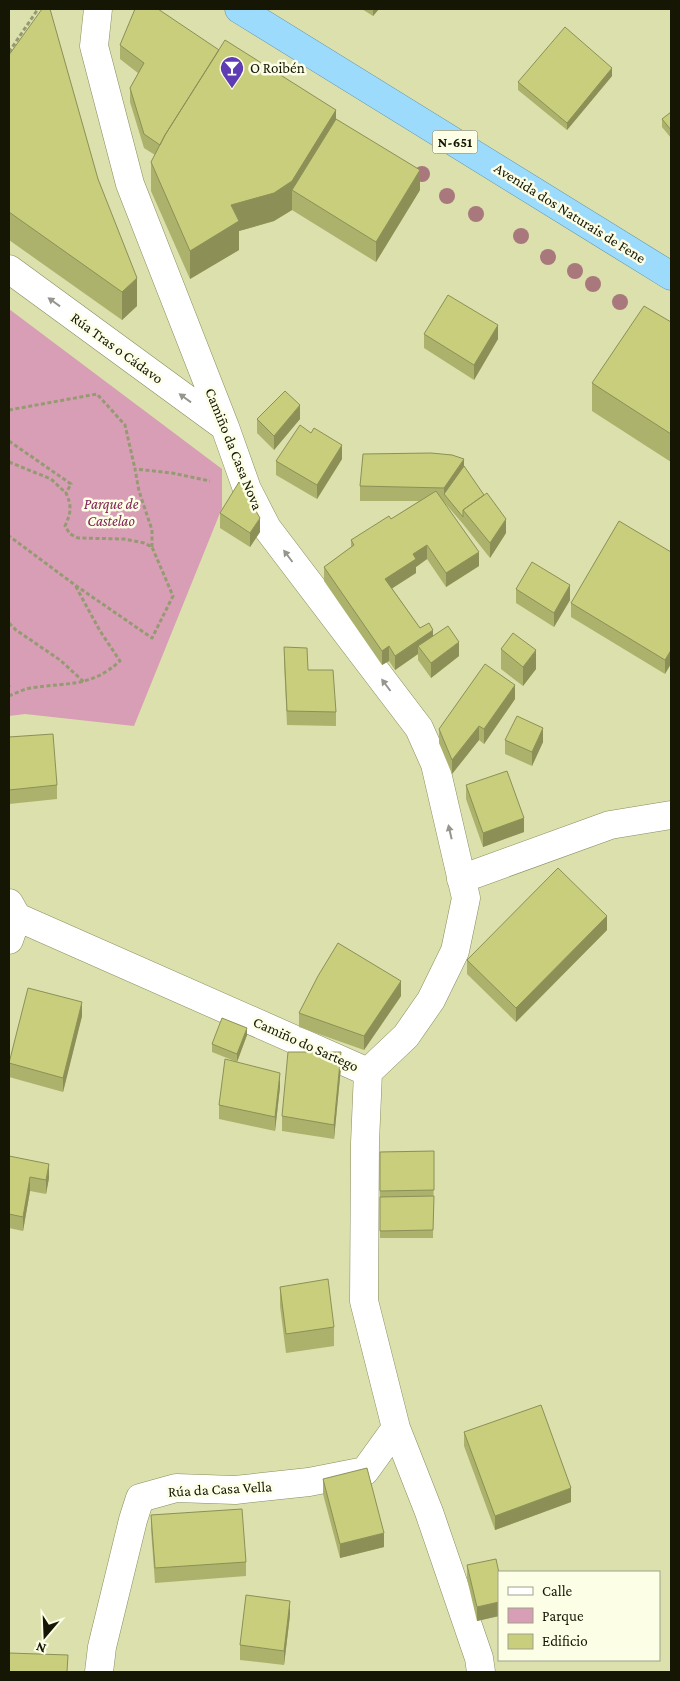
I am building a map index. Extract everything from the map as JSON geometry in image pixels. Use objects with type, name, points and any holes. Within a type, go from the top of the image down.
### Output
[{"type":"highway","name":"Avenida dos Naturais de Fene","points":[[238,9],[671,276]]},
{"type":"street","name":"Camiño da Casa Nova","points":[[98,9],[94,46],[130,184],[225,427],[247,489],[267,528],[419,728],[435,764],[461,879]]},
{"type":"street","name":"Rúa Tras o Cádavo","points":[[9,269],[225,427]]},
{"type":"street","points":[[461,879],[610,825],[671,815]]},
{"type":"street","name":"Camiño do Sartego","points":[[12,920],[368,1072],[406,1036],[431,1000],[455,951],[466,898],[461,879]]},
{"type":"street","points":[[368,1072],[365,1143],[364,1301],[396,1428],[432,1521],[479,1658],[481,1672]]},
{"type":"street","name":"Rúa da Casa Vella","points":[[98,1672],[132,1520],[140,1498],[176,1488],[235,1490],[309,1482],[365,1472],[396,1428]]},
{"type":"path","points":[[9,52],[38,9]]},
{"type":"path","points":[[9,410],[97,394],[125,424],[139,491],[152,530],[152,547],[173,596],[152,638],[75,585],[9,536]]},
{"type":"path","points":[[9,440],[71,484],[66,493]]},
{"type":"path","points":[[9,462],[51,479],[66,493],[69,499],[70,515],[65,526],[70,534],[78,538],[124,539],[144,543],[152,547]]},
{"type":"path","points":[[135,469],[172,473],[247,489]]},
{"type":"path","points":[[9,696],[29,688],[85,682],[108,671],[120,661],[100,631],[75,585]]},
{"type":"path","points":[[9,622],[16,630],[60,660],[85,682]]},
{"type":"green space","name":"Parque de Castelao","points":[[9,309],[222,469],[222,508],[134,726],[25,714],[9,716]]},
{"type":"building","points":[[42,9],[50,9],[98,179],[137,278],[122,292],[9,212],[9,55]]},
{"type":"building","points":[[135,9],[158,9],[219,50],[160,145],[144,134],[130,88],[144,63],[120,45]]},
{"type":"building","points":[[565,27],[612,68],[567,123],[518,82]]},
{"type":"building","points":[[225,40],[336,110],[292,181],[274,193],[231,205],[239,221],[190,251],[151,162],[165,135]]},
{"type":"building","points":[[671,112],[671,130],[662,119]]},
{"type":"building","points":[[336,119],[420,170],[376,242],[292,190]]},
{"type":"building","points":[[448,295],[498,325],[474,365],[424,334]]},
{"type":"building","points":[[644,306],[671,322],[671,434],[592,383]]},
{"type":"building","points":[[285,391],[300,405],[274,436],[257,419]]},
{"type":"building","points":[[300,425],[311,433],[314,428],[342,445],[317,485],[276,461]]},
{"type":"building","points":[[431,453],[452,455],[464,459],[444,488],[360,486],[363,454]]},
{"type":"building","points":[[464,466],[484,495],[463,510],[463,517],[444,494]]},
{"type":"building","points":[[239,482],[260,518],[250,533],[220,513]]},
{"type":"building","points":[[436,491],[479,552],[446,573],[427,545],[413,554],[416,559],[385,579],[420,628],[429,623],[433,630],[395,656],[389,646],[382,651],[324,567],[354,545],[351,540],[389,516],[391,519]]},
{"type":"building","points":[[487,493],[506,519],[490,543],[463,510]]},
{"type":"building","points":[[619,521],[671,552],[671,650],[665,660],[571,603]]},
{"type":"building","points":[[532,562],[570,585],[554,613],[516,589]]},
{"type":"building","points":[[448,626],[459,642],[431,663],[418,646]]},
{"type":"building","points":[[513,633],[536,650],[523,667],[501,649]]},
{"type":"building","points":[[284,647],[307,648],[308,670],[333,670],[336,712],[287,711]]},
{"type":"building","points":[[485,664],[515,685],[484,729],[479,726],[452,760],[439,729]]},
{"type":"building","points":[[517,716],[543,728],[532,752],[505,740]]},
{"type":"building","points":[[53,734],[57,785],[9,790],[9,737]]},
{"type":"building","points":[[507,771],[524,818],[483,833],[466,785]]},
{"type":"building","points":[[558,868],[607,916],[516,1008],[467,960]]},
{"type":"building","points":[[338,943],[401,981],[364,1036],[299,1013]]},
{"type":"building","points":[[28,988],[82,1002],[63,1078],[9,1063]]},
{"type":"building","points":[[222,1018],[247,1028],[237,1054],[212,1044]]},
{"type":"building","points":[[288,1052],[341,1052],[334,1125],[282,1116]]},
{"type":"building","points":[[225,1059],[280,1073],[275,1117],[219,1105]]},
{"type":"building","points":[[434,1151],[434,1190],[380,1191],[380,1152]]},
{"type":"building","points":[[9,1156],[49,1164],[46,1180],[30,1177],[23,1217],[9,1214]]},
{"type":"building","points":[[434,1196],[433,1230],[380,1231],[380,1197]]},
{"type":"building","points":[[328,1279],[334,1327],[286,1334],[280,1287]]},
{"type":"building","points":[[541,1405],[571,1488],[495,1516],[464,1432]]},
{"type":"building","points":[[367,1468],[384,1533],[340,1544],[323,1479]]},
{"type":"building","points":[[242,1509],[246,1562],[155,1568],[151,1515]]},
{"type":"building","points":[[496,1559],[499,1571],[498,1602],[477,1607],[467,1565]]},
{"type":"building","points":[[246,1595],[290,1601],[284,1651],[240,1645]]},
{"type":"building","points":[[9,1653],[68,1655],[67,1672],[9,1672]]},
{"type":"place","name":"O Roibén","points":[[232,89]]}]
